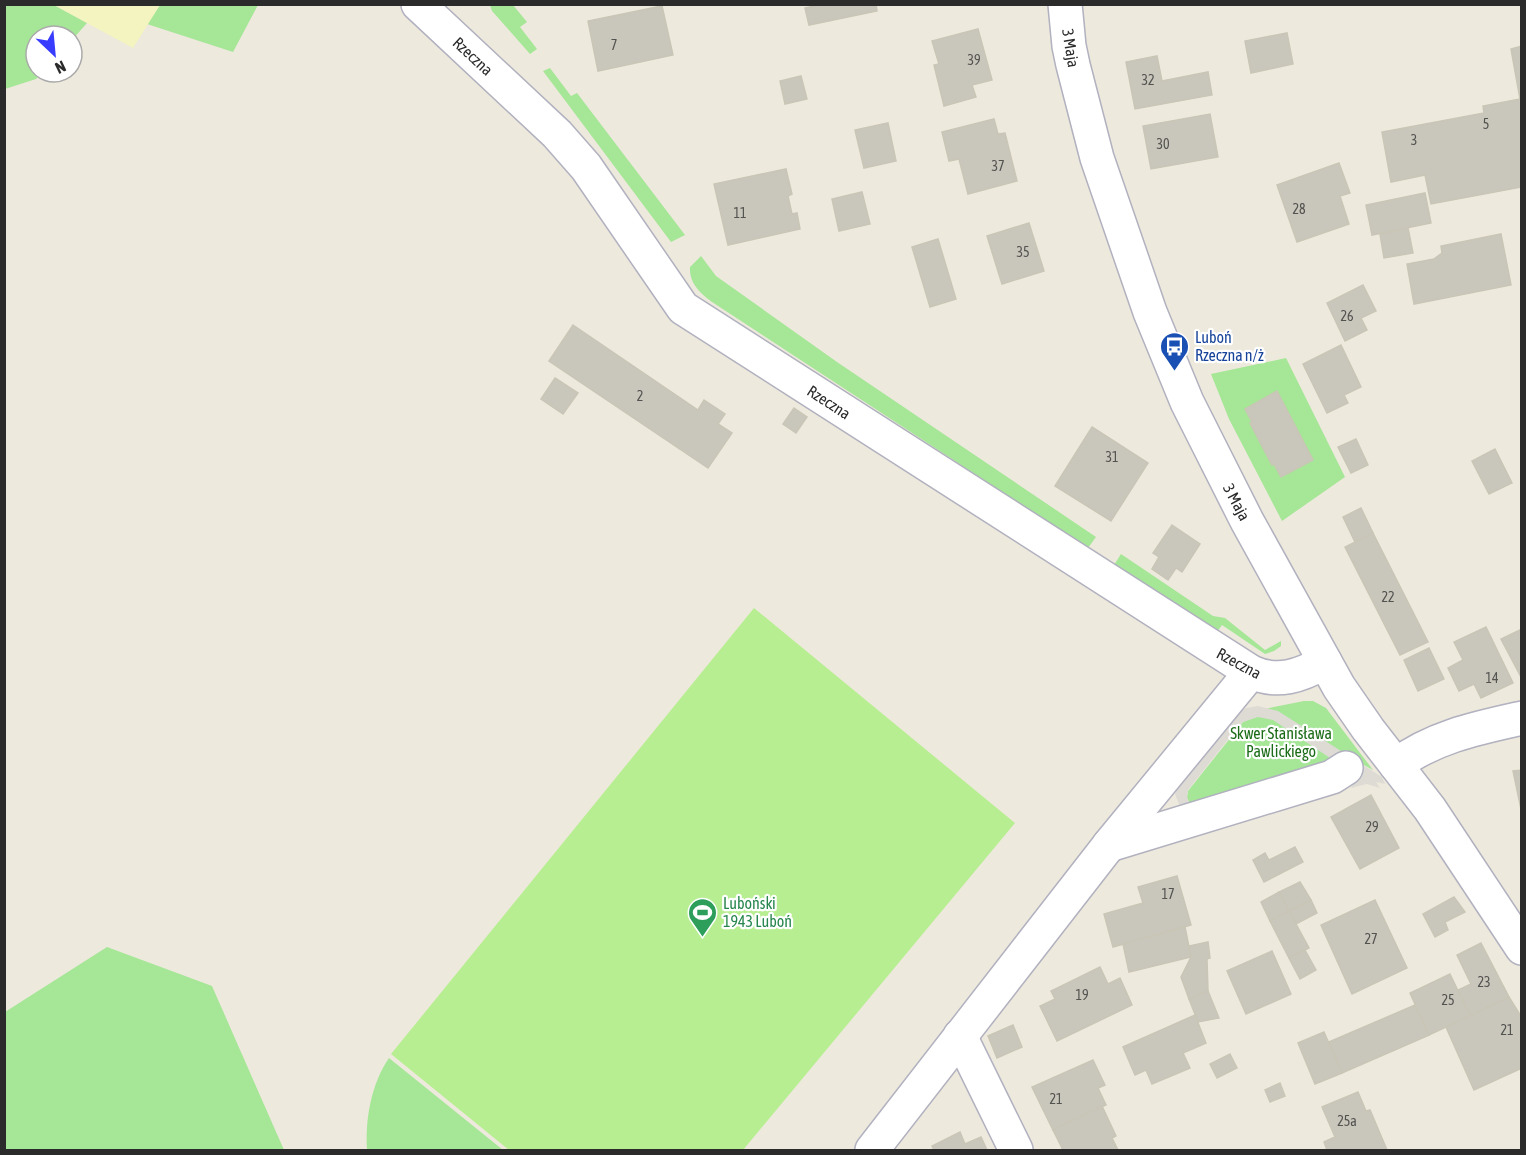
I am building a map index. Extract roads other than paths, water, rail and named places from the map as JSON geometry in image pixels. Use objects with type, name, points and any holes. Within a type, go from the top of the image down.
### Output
[{"type":"street","name":"Rzeczna","points":[[418,4],[557,134],[586,167],[683,308],[1251,672],[1271,679],[1282,679],[1307,672],[1325,662]]},
{"type":"street","name":"3 Maja","points":[[1065,4],[1073,65],[1094,147],[1131,260],[1162,344],[1187,402],[1230,489],[1352,708],[1430,809],[1521,948]]},
{"type":"street","points":[[872,1150],[966,1048],[1109,845],[1251,672]]},
{"type":"street","points":[[1396,765],[1411,754],[1452,735],[1521,718]]},
{"type":"street","points":[[1109,845],[1332,777],[1346,768]]},
{"type":"street","points":[[966,1048],[1016,1150]]},
{"type":"place","name":"Luboń Rzeczna n/ż","points":[[1174,372]]},
{"type":"place","name":"Luboński 1943 Luboń","points":[[702,938]]},
{"type":"park label","name":"Skwer Stanisława Pawlickiego","points":[[1281,742]]}]
